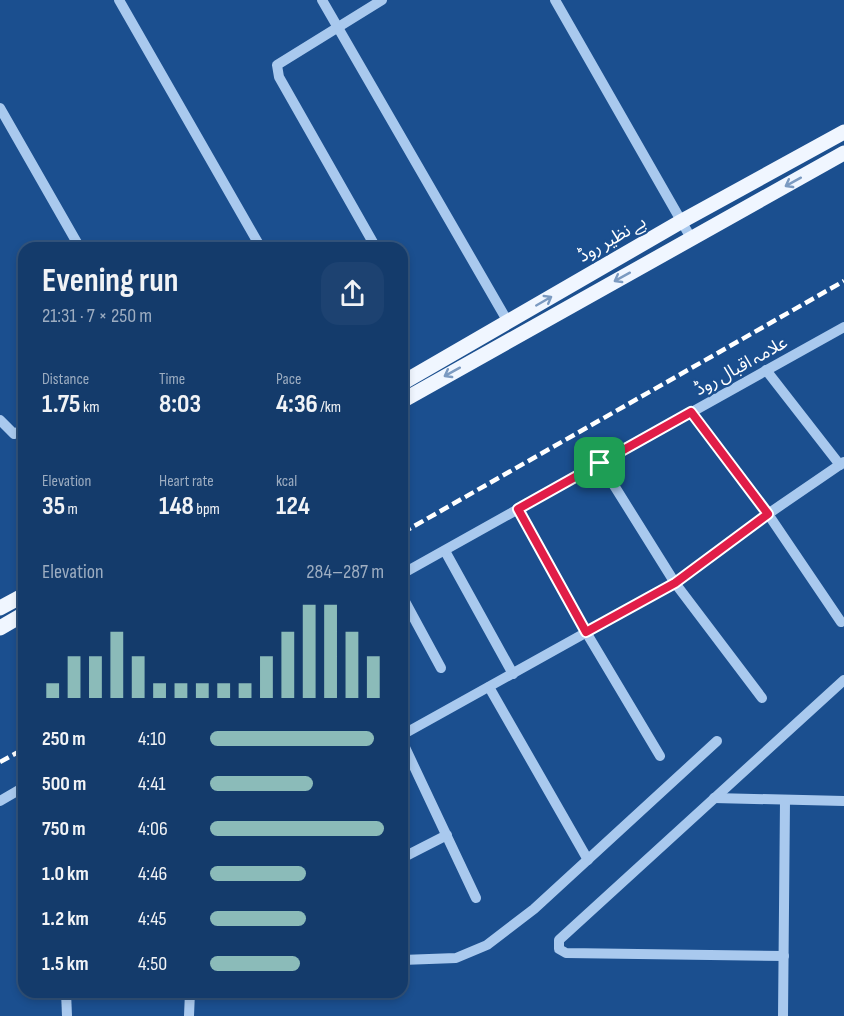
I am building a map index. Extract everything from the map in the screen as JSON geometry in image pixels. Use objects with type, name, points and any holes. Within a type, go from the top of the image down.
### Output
[{"type":"main road","name":"بے نظیر روڈ","points":[[408,379],[682,221],[844,132]]},
{"type":"main road","points":[[408,397],[844,153]]},
{"type":"main road","points":[[0,608],[18,598]]},
{"type":"main road","points":[[0,628],[18,618]]},
{"type":"street","points":[[119,0],[258,242]]},
{"type":"street","points":[[322,0],[508,322]]},
{"type":"street","points":[[373,242],[279,77],[278,65],[382,0]]},
{"type":"street","points":[[555,0],[691,238]]},
{"type":"street","points":[[0,108],[77,242]]},
{"type":"street","name":"علامہ اقبال روڈ","points":[[408,571],[844,327]]},
{"type":"street","points":[[408,732],[675,583],[768,514],[842,464],[766,370]]},
{"type":"street","points":[[691,412],[768,514],[841,622]]},
{"type":"street","points":[[0,420],[14,434],[18,432]]},
{"type":"street","points":[[600,463],[675,583],[762,698]]},
{"type":"street","points":[[518,509],[586,632],[660,756]]},
{"type":"street","points":[[445,550],[513,674]]},
{"type":"street","points":[[408,607],[441,668]]},
{"type":"street","points":[[784,956],[566,953],[559,949],[559,940],[844,680]]},
{"type":"street","points":[[489,687],[588,860]]},
{"type":"street","points":[[408,960],[456,958],[487,945],[534,909],[717,741]]},
{"type":"street","points":[[408,754],[476,898]]},
{"type":"street","points":[[0,801],[18,790]]},
{"type":"street","points":[[714,798],[844,801]]},
{"type":"street","points":[[783,1016],[784,800]]},
{"type":"street","points":[[408,855],[447,836]]},
{"type":"street","points":[[66,998],[67,1016]]},
{"type":"street","points":[[189,1016],[190,998]]},
{"type":"railway","points":[[408,530],[844,281]]},
{"type":"railway","points":[[0,762],[18,752]]},
{"type":"route","points":[[691,412],[768,514],[675,583],[586,632],[518,509],[600,463],[691,412]]}]
